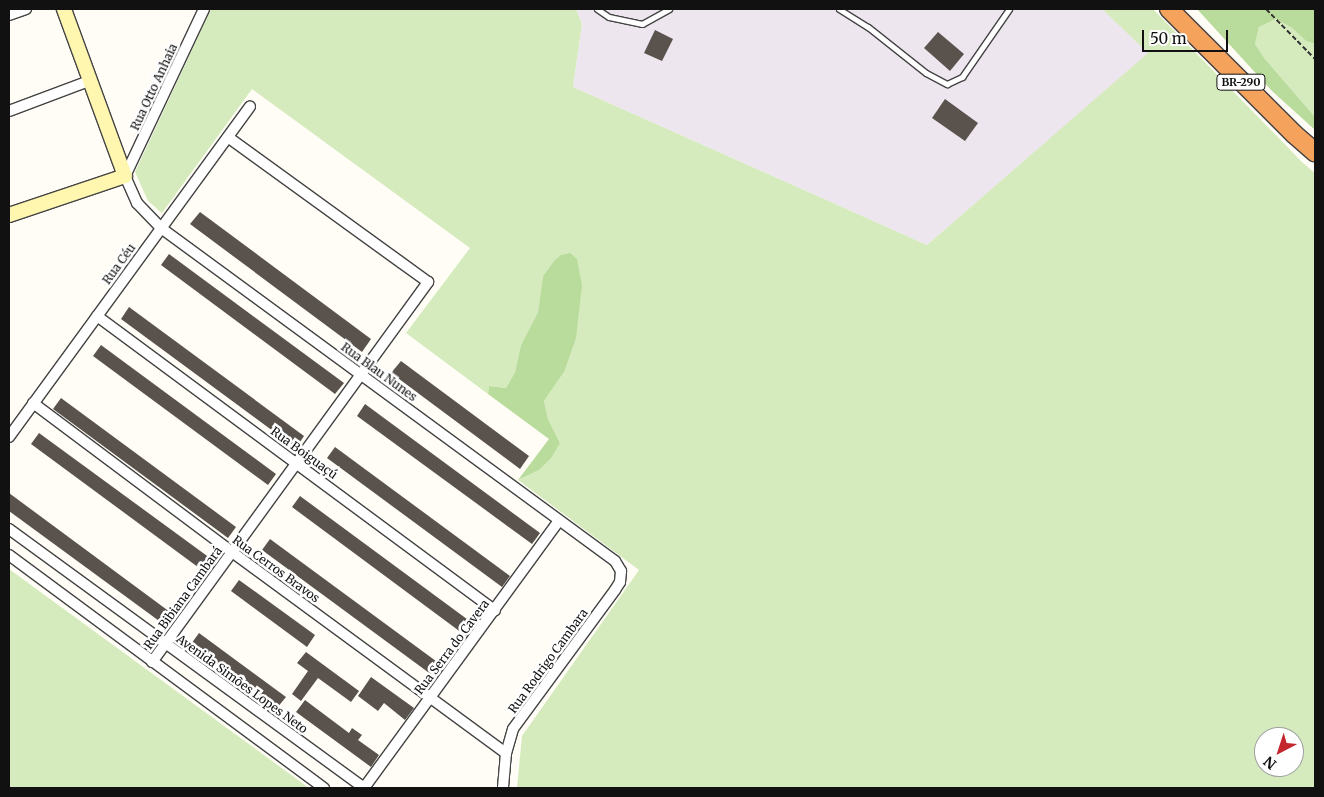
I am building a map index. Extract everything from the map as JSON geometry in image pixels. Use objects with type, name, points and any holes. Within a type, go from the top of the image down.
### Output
[{"type":"highway","name":"BR-290","points":[[1169,9],[1294,134],[1315,152]]},
{"type":"street","points":[[9,15],[26,9]]},
{"type":"street","points":[[9,215],[125,176],[64,9]]},
{"type":"street","name":"Rua Otto Anhaia","points":[[125,176],[204,9]]},
{"type":"street","points":[[9,111],[89,81]]},
{"type":"street","name":"Rua Céu","points":[[9,437],[250,106]]},
{"type":"street","name":"Rua Bibiana Cambará","points":[[152,662],[428,282],[228,137]]},
{"type":"street","name":"Rua Blau Nunes","points":[[125,176],[137,203],[161,228],[615,561],[621,571],[620,582]]},
{"type":"street","name":"Rua Boiguaçú","points":[[97,316],[495,610]]},
{"type":"street","name":"Rua Cerros Bravos","points":[[33,403],[506,753]]},
{"type":"street","name":"Rua Serra do Cavera","points":[[364,788],[559,521]]},
{"type":"street","name":"Avenida Simões Lopes Neto","points":[[9,529],[364,788]]},
{"type":"street","points":[[9,555],[324,788]]},
{"type":"street","name":"Rua Rodrigo Cambara","points":[[503,788],[506,753],[514,729],[620,582]]},
{"type":"lane","points":[[597,9],[609,17],[642,24],[670,9]]},
{"type":"lane","points":[[839,9],[868,27],[926,73],[948,84],[962,77],[1009,9]]},
{"type":"path","points":[[1266,9],[1315,60]]},
{"type":"shaded area","points":[[576,9],[1102,9],[1149,53],[927,245],[573,87],[582,24]]},
{"type":"green space","points":[[211,9],[576,9],[582,24],[573,87],[927,245],[1148,53],[1102,9],[1153,9],[1303,163],[1315,173],[1315,788],[517,788],[522,736],[639,570],[518,480],[539,470],[560,443],[548,419],[544,401],[564,372],[554,261],[543,276],[538,312],[521,345],[515,372],[506,388],[489,386],[488,394],[406,333],[470,248],[252,89],[162,213],[148,201],[135,172]]},
{"type":"green space","points":[[1197,9],[1315,9],[1315,44],[1306,41],[1292,28],[1276,19],[1259,27],[1255,44],[1265,59],[1315,117],[1315,130],[1272,91]]},
{"type":"green space","points":[[1276,19],[1292,28],[1306,41],[1315,44],[1315,117],[1265,59],[1255,44],[1259,27]]},
{"type":"green space","points":[[570,253],[577,259],[582,285],[576,338],[564,372],[544,401],[548,419],[560,443],[551,458],[539,470],[518,480],[549,439],[488,394],[489,386],[506,388],[515,372],[521,345],[538,312],[543,276],[561,255]]},
{"type":"green space","points":[[9,569],[309,788],[9,788]]},
{"type":"building","points":[[655,30],[673,39],[662,61],[644,53]]},
{"type":"building","points":[[938,32],[964,54],[950,71],[924,48]]},
{"type":"building","points":[[945,99],[978,123],[965,141],[932,118]]},
{"type":"building","points":[[200,212],[371,339],[362,352],[190,224]]},
{"type":"building","points":[[169,254],[344,383],[335,394],[161,265]]},
{"type":"building","points":[[129,307],[304,436],[296,448],[121,319]]},
{"type":"building","points":[[101,345],[276,474],[268,485],[93,356]]},
{"type":"building","points":[[401,361],[529,456],[520,469],[391,373]]},
{"type":"building","points":[[61,398],[236,527],[228,538],[53,409]]},
{"type":"building","points":[[365,404],[540,533],[532,544],[357,416]]},
{"type":"building","points":[[39,433],[214,561],[206,573],[31,444]]},
{"type":"building","points":[[335,447],[510,576],[502,587],[327,458]]},
{"type":"building","points":[[9,493],[174,615],[166,626],[9,511]]},
{"type":"building","points":[[300,496],[475,625],[466,636],[292,507]]},
{"type":"building","points":[[270,539],[444,667],[436,678],[262,550]]},
{"type":"building","points":[[239,580],[315,635],[307,647],[231,591]]},
{"type":"building","points":[[199,633],[286,697],[277,708],[191,644]]},
{"type":"building","points":[[306,652],[359,691],[351,702],[318,678],[301,701],[292,694],[308,671],[297,663]]},
{"type":"building","points":[[371,677],[414,708],[405,720],[384,703],[378,711],[358,696]]},
{"type":"building","points":[[305,700],[349,733],[352,728],[362,735],[358,740],[379,755],[371,767],[296,712]]}]
